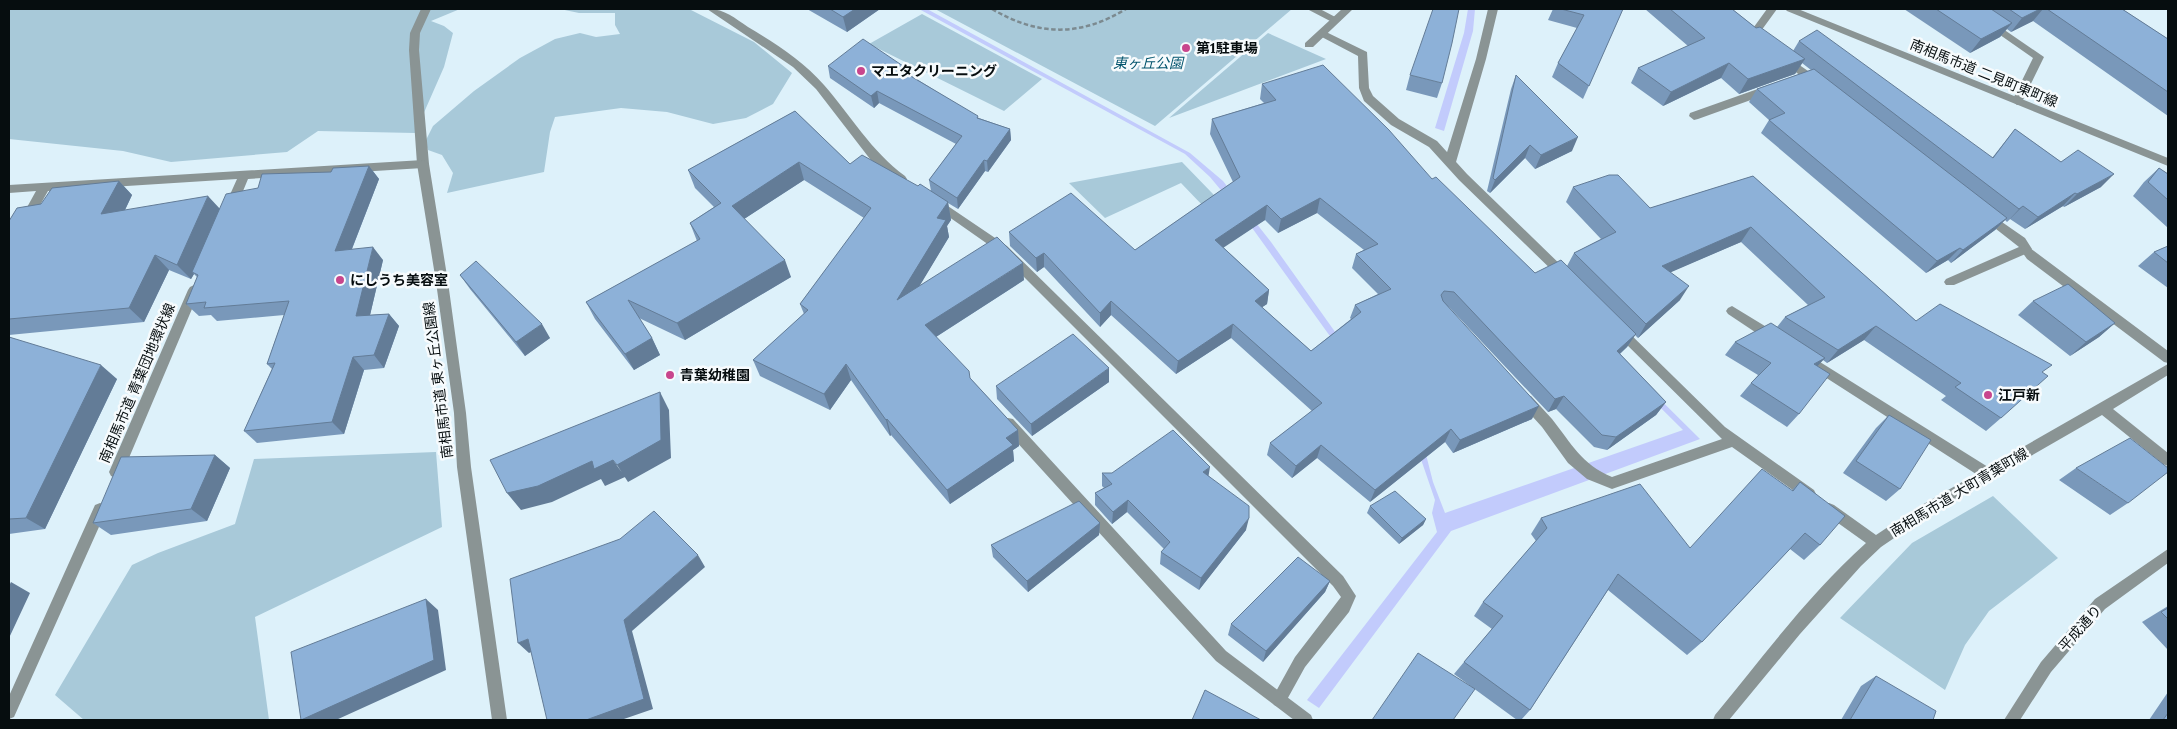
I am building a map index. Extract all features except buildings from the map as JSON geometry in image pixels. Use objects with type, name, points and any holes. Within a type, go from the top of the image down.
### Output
[{"type":"street","name":"南相馬市道 東ヶ丘公園線","points":[[426,9],[415,33],[414,50],[423,164],[442,282],[460,413],[464,467],[500,720]]},
{"type":"street","points":[[712,9],[749,32],[806,74],[869,154],[894,175],[909,184]]},
{"type":"street","points":[[1312,9],[1336,20]]},
{"type":"street","points":[[1309,45],[1348,9]]},
{"type":"street","points":[[1450,162],[1482,59],[1493,9]]},
{"type":"street","points":[[1772,9],[1756,31],[1758,35],[1802,77],[1828,91]]},
{"type":"street","name":"南相馬市道 二見町東町線","points":[[1790,9],[2168,162]]},
{"type":"street","points":[[1968,9],[2038,57],[2017,101]]},
{"type":"street","points":[[1322,33],[1362,54],[1364,88],[1368,98],[1396,122],[1433,144],[1463,177],[1575,286]]},
{"type":"street","points":[[1694,116],[1778,86]]},
{"type":"street","points":[[9,189],[423,164]]},
{"type":"street","points":[[225,219],[244,176]]},
{"type":"street","points":[[18,234],[44,187]]},
{"type":"street","points":[[924,193],[986,235],[1003,249],[1338,581],[1349,596],[1344,607],[1300,662],[1279,700]]},
{"type":"street","points":[[1976,206],[2021,241],[2031,256],[2168,358]]},
{"type":"street","points":[[1950,282],[2026,249]]},
{"type":"street","name":"南相馬市道 青葉団地環状線","points":[[9,712],[109,488],[198,281]]},
{"type":"street","points":[[1732,311],[1987,474]]},
{"type":"street","points":[[1607,318],[1720,431],[1876,543]]},
{"type":"street","name":"南相馬市道 大町青葉町線","points":[[1720,720],[1795,629],[1856,561],[1876,543],[1920,513],[2103,409],[2168,369]]},
{"type":"street","points":[[1514,388],[1547,423],[1573,459],[1592,475],[1612,483],[1717,448],[1733,440]]},
{"type":"street","points":[[2103,409],[2168,460]]},
{"type":"street","points":[[997,411],[1198,632],[1222,656],[1306,720]]},
{"type":"street","name":"平成通り","points":[[2011,720],[2046,667],[2100,604],[2168,555]]},
{"type":"path","points":[[992,9],[1024,24],[1044,29],[1065,31],[1096,26],[1126,9]]},
{"type":"green space","points":[[9,9],[460,9],[431,21],[444,26],[453,33],[444,67],[415,133],[318,131],[287,152],[171,162],[123,151],[9,139]]},
{"type":"green space","points":[[560,9],[689,9],[754,42],[792,73],[773,104],[746,118],[713,124],[667,112],[621,108],[555,117],[550,132],[544,172],[447,193],[453,173],[442,155],[428,150],[425,142],[433,126],[474,91],[520,58],[555,39],[580,33],[596,37],[620,34],[615,25],[615,13],[579,13]]},
{"type":"green space","name":"東ヶ丘公園","points":[[935,9],[1292,9],[1155,126]]},
{"type":"green space","points":[[922,14],[1042,79],[1004,111],[869,44]]},
{"type":"green space","points":[[1268,33],[1326,59],[1169,118]]},
{"type":"green space","points":[[1182,162],[1243,225],[1230,234],[1181,183],[1105,218],[1069,183]]},
{"type":"green space","points":[[436,452],[442,527],[255,617],[269,720],[84,720],[55,695],[132,565],[158,553],[235,524],[254,459]]},
{"type":"green space","points":[[1993,496],[2058,558],[1989,611],[1965,645],[1945,690],[1840,618],[1912,543]]},
{"type":"water","points":[[919,9],[927,9],[1190,153],[1223,181],[1271,242],[1343,343],[1420,431],[1433,482],[1445,513],[1683,430],[1440,189],[1446,187],[1700,439],[1451,531],[1319,708],[1307,700],[1437,532],[1432,513],[1435,500],[1414,439],[1350,364],[1250,225],[1210,177],[1185,154]]},
{"type":"water","points":[[1468,9],[1475,9],[1473,31],[1444,131],[1435,128],[1464,33]]},
{"type":"place","name":"第1駐車場","points":[[1186,48]]},
{"type":"place","name":"マエタクリーニング","points":[[861,71]]},
{"type":"place","name":"にしうち美容室","points":[[340,280]]},
{"type":"place","name":"青葉幼稚園","points":[[670,375]]},
{"type":"place","name":"江戸新","points":[[1988,395]]}]
